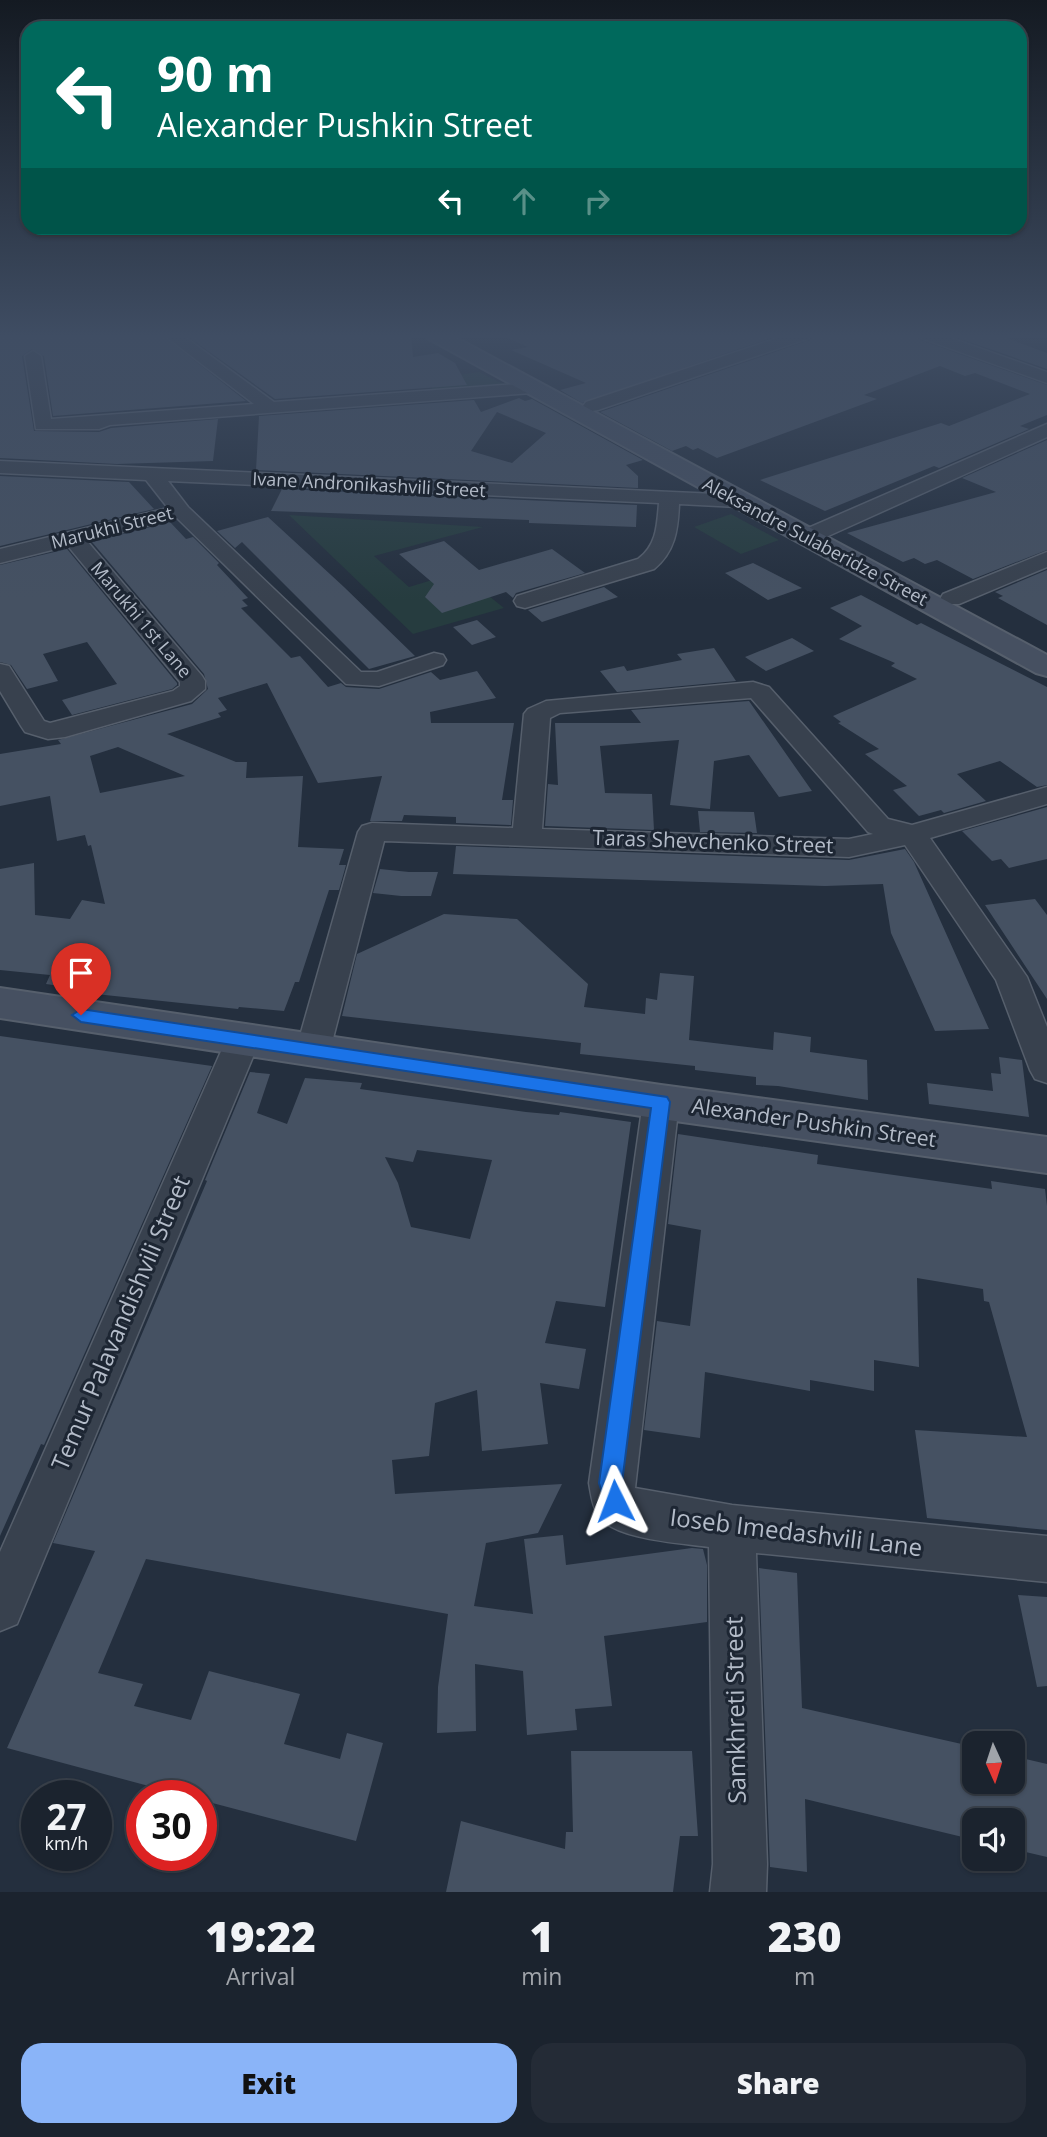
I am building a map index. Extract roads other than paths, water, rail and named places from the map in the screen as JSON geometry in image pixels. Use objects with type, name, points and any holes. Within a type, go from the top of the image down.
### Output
[{"type":"street","points":[[43,423],[91,423]]},
{"type":"street","points":[[107,423],[110,459]]},
{"type":"street","name":"Aleksandre Sulaberidze Street","points":[[596,423],[738,501],[815,534],[951,599],[1047,652]]},
{"type":"street","name":"Aleksandre Sulaberidze Street","points":[[622,423],[1047,667]]},
{"type":"street","points":[[815,534],[1047,430]]},
{"type":"street","name":"Ivane Andronikashvili Street","points":[[0,467],[110,459],[153,475],[738,501]]},
{"type":"street","name":"Marukhi Street","points":[[0,556],[181,511],[153,475]]},
{"type":"street","points":[[525,601],[646,564],[655,558],[666,538],[668,499]]},
{"type":"street","points":[[181,511],[355,679],[379,680],[434,660]]},
{"type":"street","name":"Marukhi 1st Lane","points":[[0,671],[34,726],[48,731],[65,729],[182,696],[192,689],[193,681],[72,537]]},
{"type":"street","points":[[951,599],[1047,559]]},
{"type":"street","points":[[527,835],[537,714],[555,706],[753,690],[767,697],[878,826],[912,834],[1011,977],[1047,1070]]},
{"type":"street","name":"Taras Shevchenko Street","points":[[313,1050],[372,832],[527,835],[849,848],[912,834],[1047,795]]},
{"type":"street","name":"Alexander Pushkin Street","points":[[0,1003],[661,1102],[1047,1155]]},
{"type":"street","name":"Temur Palavandishvili Street","points":[[0,1607],[243,1040]]},
{"type":"street","name":"Ioseb Imedashvili Lane","points":[[661,1102],[611,1483],[615,1501],[628,1511],[732,1528],[1047,1559]]},
{"type":"street","name":"Samkhreti Street","points":[[732,1528],[740,1850],[738,1892]]}]
